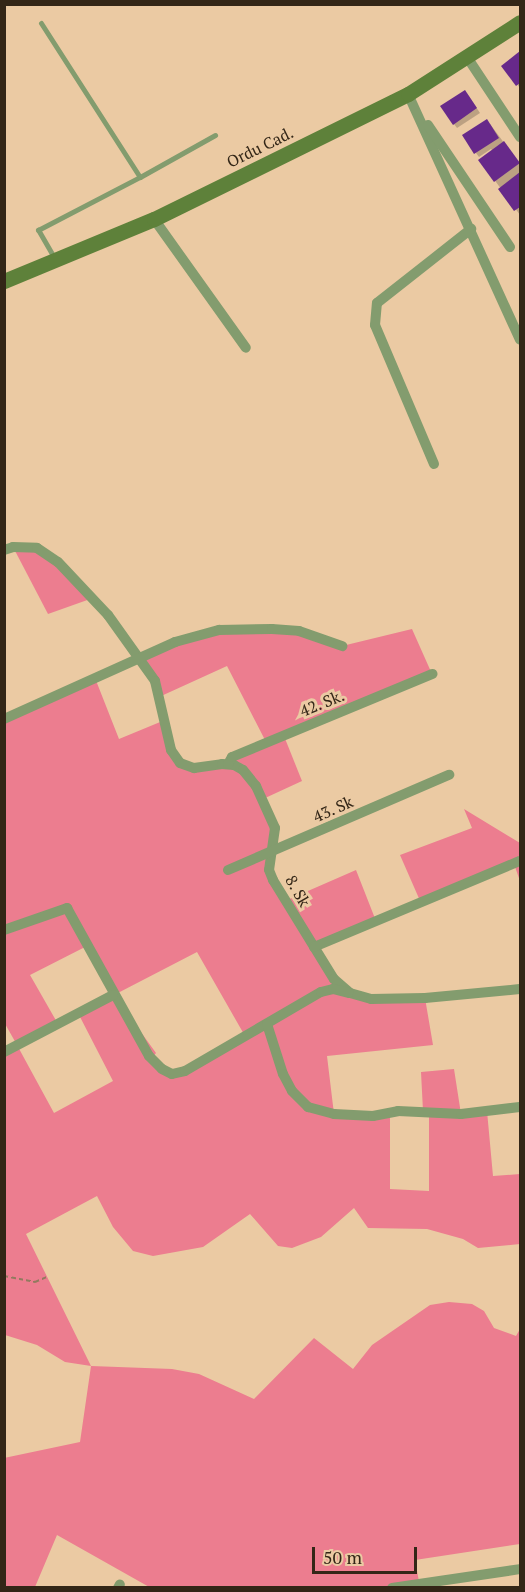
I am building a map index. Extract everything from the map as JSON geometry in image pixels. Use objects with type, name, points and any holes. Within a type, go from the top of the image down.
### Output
[{"type":"main road","name":"Ordu Cad.","points":[[4,281],[154,219],[408,94],[520,22]]},
{"type":"street","points":[[467,57],[520,137]]},
{"type":"street","points":[[408,94],[520,340]]},
{"type":"street","points":[[408,94],[510,247]]},
{"type":"street","points":[[154,219],[246,348]]},
{"type":"street","points":[[434,464],[375,325],[377,303],[471,229]]},
{"type":"street","points":[[4,550],[13,547],[37,548],[58,562],[108,615],[155,681],[171,750],[180,763],[194,768],[228,764]]},
{"type":"street","points":[[4,719],[139,656],[175,642],[219,630],[298,631],[342,646]]},
{"type":"street","name":"42. Sk.","points":[[228,764],[232,757],[432,674]]},
{"type":"street","name":"8. Sk","points":[[228,764],[243,770],[269,812],[275,828],[269,870],[273,880],[334,979],[350,993]]},
{"type":"street","name":"43. Sk","points":[[228,870],[449,775]]},
{"type":"street","points":[[314,947],[520,861]]},
{"type":"street","points":[[4,930],[67,908],[113,995],[150,1056],[162,1069],[172,1074],[185,1071],[321,992],[333,989],[371,999],[425,998],[520,989]]},
{"type":"street","points":[[4,1052],[113,995]]},
{"type":"street","points":[[267,1024],[283,1074],[292,1091],[308,1107],[334,1114],[373,1116],[398,1111],[461,1114],[520,1107]]},
{"type":"street","points":[[392,1587],[520,1569]]},
{"type":"lane","points":[[41,23],[140,177]]},
{"type":"lane","points":[[56,261],[38,230],[215,135]]},
{"type":"path","points":[[4,1276],[35,1282],[47,1278]]},
{"type":"shaded area","points":[[13,547],[37,548],[93,598],[48,614]]},
{"type":"shaded area","points":[[272,629],[342,646],[412,629],[432,674],[284,736],[302,781],[263,799],[275,828],[269,870],[285,901],[356,870],[376,921],[315,947],[350,993],[425,998],[433,1045],[327,1056],[334,1114],[390,1112],[390,1189],[429,1191],[429,1112],[423,1111],[421,1072],[454,1069],[461,1114],[487,1111],[493,1176],[520,1174],[520,1244],[478,1248],[463,1239],[427,1229],[368,1228],[354,1208],[321,1237],[292,1248],[278,1246],[250,1214],[203,1247],[153,1256],[133,1251],[113,1227],[97,1196],[26,1234],[91,1366],[65,1362],[37,1345],[5,1335],[4,1052],[17,1045],[4,1022],[5,719],[95,678],[119,739],[165,720],[180,763],[222,764],[266,742],[227,666],[159,697],[139,656],[219,630]],"holes":[[[87,946],[113,994],[78,1013],[113,1081],[54,1113],[17,1045],[58,1024],[30,975]],[[197,952],[245,1036],[172,1074],[152,1058],[156,1053],[114,995]]]},
{"type":"shaded area","points":[[464,809],[520,843],[520,881],[514,864],[421,903],[400,855],[472,828]]},
{"type":"shaded area","points":[[449,1302],[472,1304],[484,1311],[494,1328],[516,1336],[520,1329],[520,1544],[415,1560],[420,1587],[151,1588],[57,1535],[35,1587],[5,1587],[4,1458],[80,1442],[91,1366],[172,1369],[199,1374],[254,1399],[314,1338],[353,1369],[372,1345],[430,1305]]},
{"type":"building","points":[[520,51],[520,83],[516,86],[501,66]]},
{"type":"building","points":[[465,90],[477,108],[453,125],[440,106]]},
{"type":"building","points":[[487,119],[499,138],[474,154],[462,135]]},
{"type":"building","points":[[504,141],[520,163],[494,182],[478,160]]},
{"type":"building","points":[[520,172],[520,207],[514,211],[498,189]]}]
